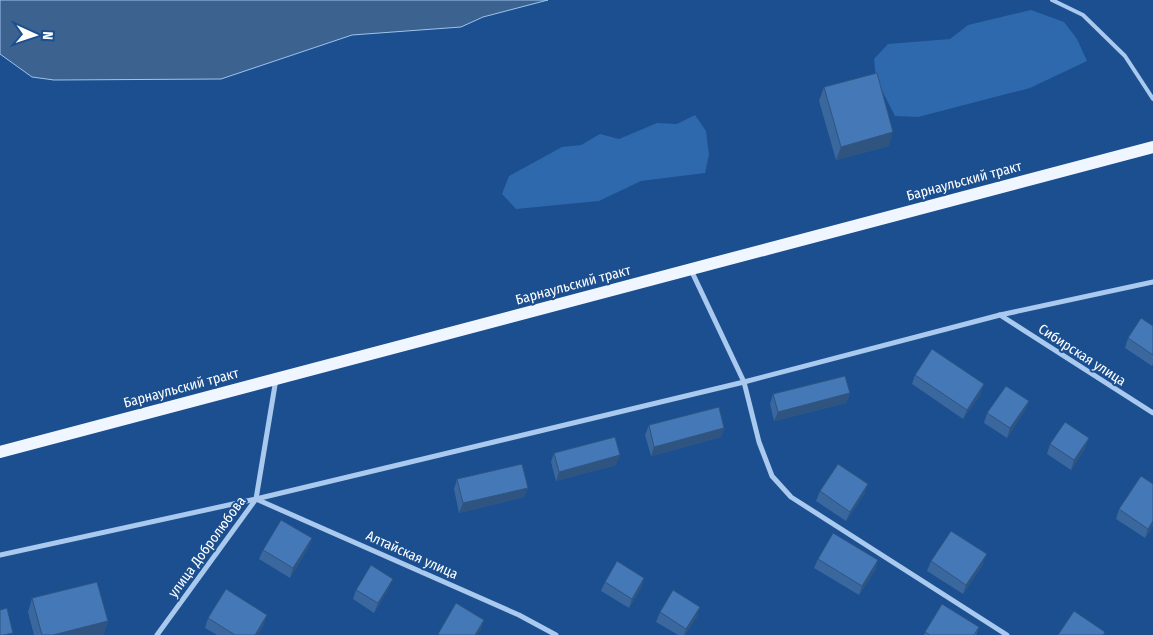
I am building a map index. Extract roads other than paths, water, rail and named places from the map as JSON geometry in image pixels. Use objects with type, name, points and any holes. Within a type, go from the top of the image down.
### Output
[{"type":"main road","name":"Барнаульский тракт","points":[[0,452],[1153,147]]},
{"type":"street","points":[[690,269],[744,382],[760,442],[772,476],[790,497],[1007,635]]},
{"type":"street","points":[[0,555],[256,499],[744,382],[1000,315],[1153,282]]},
{"type":"street","name":"Сибирская улица","points":[[1000,315],[1153,413]]},
{"type":"street","name":"улица Добролюбова","points":[[157,635],[256,499],[276,379]]},
{"type":"street","name":"Алтайская улица","points":[[256,499],[519,615],[556,635]]},
{"type":"lane","points":[[1052,0],[1083,15],[1125,56],[1153,99]]}]
